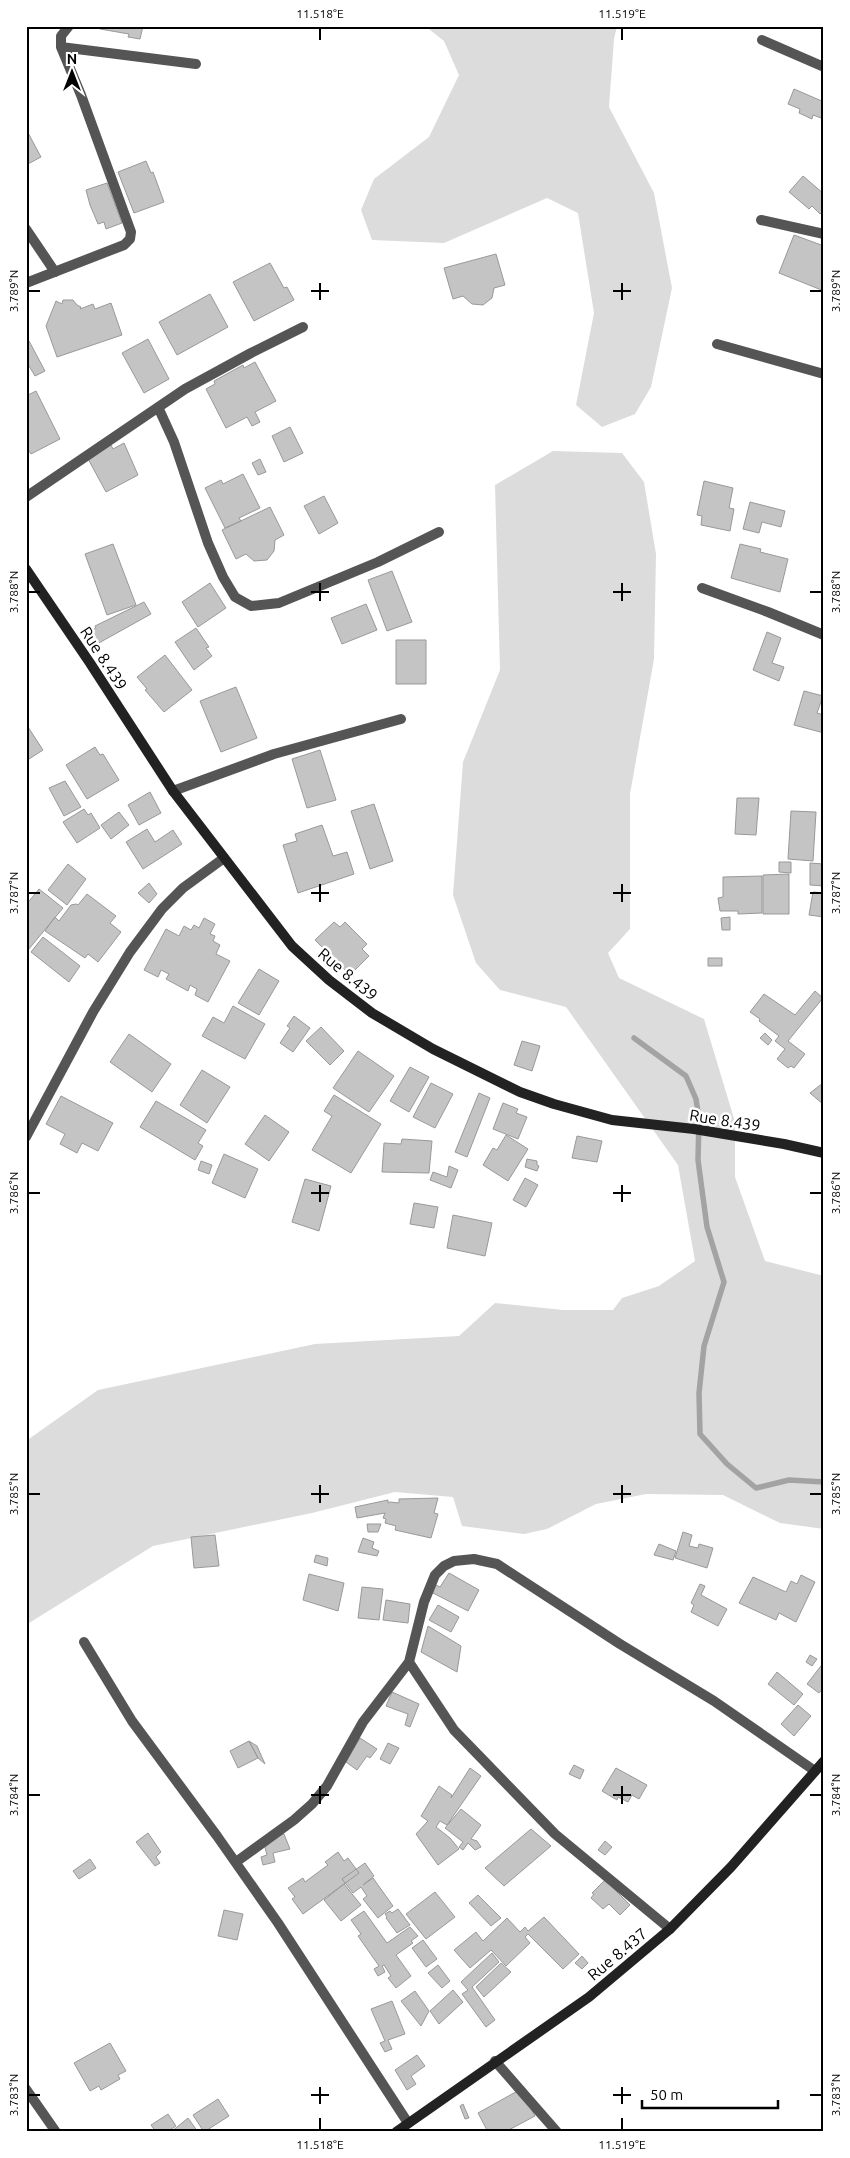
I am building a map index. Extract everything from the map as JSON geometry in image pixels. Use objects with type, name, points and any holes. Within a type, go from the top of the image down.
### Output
[{"type":"street","points":[[26,283],[124,245],[130,239],[131,232],[81,94],[61,47],[62,36],[69,26]]},
{"type":"street","points":[[762,40],[824,67]]},
{"type":"street","points":[[61,47],[196,64]]},
{"type":"street","points":[[761,220],[824,234]]},
{"type":"street","points":[[26,229],[55,272]]},
{"type":"street","points":[[26,497],[185,389],[303,327]]},
{"type":"street","points":[[716,344],[824,374]]},
{"type":"street","points":[[158,407],[174,442],[208,544],[223,577],[235,597],[251,606],[279,603],[378,562],[439,532]]},
{"type":"street","name":"Rue 8.439","points":[[26,569],[173,791],[292,946],[329,980],[372,1013],[433,1049],[520,1092],[554,1104],[612,1120],[784,1144],[824,1154]]},
{"type":"street","points":[[702,588],[824,635]]},
{"type":"street","points":[[173,791],[274,754],[401,719]]},
{"type":"street","points":[[26,1137],[93,1012],[130,952],[162,909],[183,888],[224,858]]},
{"type":"street","points":[[236,1862],[294,1820],[312,1804],[327,1786],[364,1722],[409,1662],[424,1602],[435,1575],[444,1566],[454,1561],[474,1559],[497,1564],[620,1644],[714,1701],[815,1771]]},
{"type":"street","points":[[84,1642],[132,1721],[236,1862],[284,1931],[408,2123]]},
{"type":"street","points":[[409,1662],[454,1730],[548,1827],[670,1929]]},
{"type":"street","name":"Rue 8.437","points":[[396,2132],[495,2061],[589,1998],[670,1929],[731,1867],[824,1761]]},
{"type":"street","points":[[495,2061],[557,2132]]},
{"type":"street","points":[[26,2089],[56,2132]]},
{"type":"shaded area","points":[[425,26],[617,26],[614,39],[609,107],[654,193],[672,288],[651,387],[635,414],[602,427],[576,405],[594,313],[578,213],[547,198],[444,243],[372,240],[361,210],[374,179],[429,137],[459,75],[444,41]]},
{"type":"shaded area","points":[[553,451],[622,453],[644,482],[656,554],[654,659],[630,794],[630,929],[608,953],[619,978],[704,1019],[735,1122],[735,1177],[765,1261],[824,1276],[824,1529],[780,1523],[723,1495],[646,1494],[596,1504],[547,1529],[524,1534],[462,1526],[453,1497],[395,1492],[312,1513],[153,1546],[29,1623],[26,1627],[26,1441],[98,1390],[315,1344],[459,1336],[495,1303],[563,1310],[613,1310],[622,1298],[659,1286],[695,1261],[678,1165],[566,1007],[500,990],[476,963],[453,895],[463,762],[500,670],[495,485]]},
{"type":"building","points":[[100,26],[143,26],[140,39],[128,37],[129,34],[100,29]]},
{"type":"building","points":[[794,89],[824,102],[821,118],[813,115],[812,119],[799,113],[800,109],[788,104]]},
{"type":"building","points":[[26,129],[41,157],[26,165]]},
{"type":"building","points":[[146,161],[151,173],[153,172],[164,202],[134,213],[118,172]]},
{"type":"building","points":[[803,176],[824,194],[824,210],[820,214],[812,206],[809,209],[789,192]]},
{"type":"building","points":[[107,183],[122,223],[106,229],[104,222],[98,224],[86,190]]},
{"type":"building","points":[[794,235],[824,246],[824,291],[779,273]]},
{"type":"building","points":[[496,254],[505,285],[494,288],[492,298],[483,305],[472,304],[463,296],[453,299],[444,268]]},
{"type":"building","points":[[270,263],[284,288],[287,287],[294,300],[254,321],[233,282]]},
{"type":"building","points":[[210,294],[228,327],[177,355],[159,322]]},
{"type":"building","points":[[63,300],[73,300],[81,307],[80,309],[93,304],[95,309],[111,303],[122,335],[57,357],[46,326],[56,301],[62,304]]},
{"type":"building","points":[[148,339],[169,379],[144,393],[122,353]]},
{"type":"building","points":[[29,341],[45,371],[35,376],[26,361],[26,343]]},
{"type":"building","points":[[255,362],[276,401],[255,412],[260,422],[252,426],[247,417],[226,428],[206,389],[215,384],[214,381],[243,365],[244,368]]},
{"type":"building","points":[[36,391],[60,439],[31,454],[29,451],[26,452],[26,396]]},
{"type":"building","points":[[290,427],[303,453],[284,462],[272,436]]},
{"type":"building","points":[[124,443],[138,475],[106,492],[87,457],[111,445],[113,449]]},
{"type":"building","points":[[260,459],[266,472],[258,475],[252,463]]},
{"type":"building","points":[[243,474],[260,508],[239,518],[241,521],[225,528],[205,488],[221,480],[223,484]]},
{"type":"building","points":[[704,481],[733,488],[729,508],[734,509],[730,531],[701,525],[702,516],[697,515]]},
{"type":"building","points":[[324,496],[338,523],[319,534],[304,506]]},
{"type":"building","points":[[750,502],[785,511],[781,527],[762,522],[759,533],[743,529]]},
{"type":"building","points":[[270,507],[284,535],[275,540],[274,551],[267,560],[254,561],[246,554],[236,559],[222,530]]},
{"type":"building","points":[[113,544],[136,605],[107,615],[85,554]]},
{"type":"building","points":[[740,544],[761,549],[760,552],[788,559],[780,592],[731,578]]},
{"type":"building","points":[[392,571],[412,622],[387,631],[368,580]]},
{"type":"building","points":[[210,583],[226,608],[198,627],[182,602]]},
{"type":"building","points":[[144,602],[151,614],[97,644],[90,631],[96,628],[95,626]]},
{"type":"building","points":[[366,604],[377,630],[342,644],[331,618]]},
{"type":"building","points":[[196,628],[209,647],[206,648],[212,656],[194,670],[175,642]]},
{"type":"building","points":[[767,632],[781,638],[772,663],[784,667],[779,681],[753,670]]},
{"type":"building","points":[[396,640],[426,640],[426,684],[396,684]]},
{"type":"building","points":[[165,655],[192,690],[164,712],[145,690],[147,689],[137,677]]},
{"type":"building","points":[[236,687],[257,738],[221,752],[200,701]]},
{"type":"building","points":[[804,691],[823,696],[817,713],[824,715],[824,733],[794,725]]},
{"type":"building","points":[[28,727],[43,750],[26,761],[26,729]]},
{"type":"building","points":[[95,747],[100,755],[103,754],[119,780],[87,799],[66,765]]},
{"type":"building","points":[[320,750],[336,800],[307,808],[292,759]]},
{"type":"building","points":[[65,781],[81,807],[64,816],[49,788]]},
{"type":"building","points":[[150,792],[161,813],[139,825],[128,805]]},
{"type":"building","points":[[737,798],[759,798],[756,835],[735,834]]},
{"type":"building","points":[[374,804],[393,861],[370,869],[351,811]]},
{"type":"building","points":[[84,809],[88,815],[91,813],[100,828],[77,843],[63,822]]},
{"type":"building","points":[[791,811],[816,812],[813,861],[788,859]]},
{"type":"building","points":[[119,812],[129,825],[111,839],[101,825]]},
{"type":"building","points":[[322,825],[333,856],[347,852],[354,874],[298,893],[283,845],[297,841],[295,834]]},
{"type":"building","points":[[147,829],[155,842],[173,830],[182,844],[143,869],[126,842]]},
{"type":"building","points":[[779,862],[791,862],[791,873],[779,872]]},
{"type":"building","points":[[810,863],[824,864],[824,886],[810,885]]},
{"type":"building","points":[[68,864],[86,879],[67,905],[48,890]]},
{"type":"building","points":[[789,874],[789,914],[763,914],[763,875]]},
{"type":"building","points":[[762,876],[762,913],[738,914],[738,911],[720,911],[718,898],[723,897],[723,877]]},
{"type":"building","points":[[149,883],[157,894],[149,903],[138,893]]},
{"type":"building","points":[[39,889],[63,908],[28,950],[26,948],[26,905]]},
{"type":"building","points":[[813,892],[824,893],[824,917],[809,915]]},
{"type":"building","points":[[87,894],[116,916],[110,923],[121,932],[98,962],[88,954],[85,958],[45,931],[55,917],[59,921],[71,905],[78,905]]},
{"type":"building","points":[[730,917],[730,930],[722,930],[721,918]]},
{"type":"building","points":[[204,918],[215,924],[210,934],[215,936],[213,941],[220,945],[216,954],[230,961],[208,1002],[195,995],[197,989],[190,985],[188,991],[166,979],[169,974],[161,970],[158,977],[144,970],[166,929],[179,936],[184,926],[191,930],[194,925],[199,928]]},
{"type":"building","points":[[334,922],[340,927],[345,922],[367,944],[362,949],[369,956],[350,975],[315,940]]},
{"type":"building","points":[[43,937],[80,966],[69,982],[31,952]]},
{"type":"building","points":[[708,958],[722,958],[722,966],[708,966]]},
{"type":"building","points":[[259,969],[279,981],[259,1015],[238,1003]]},
{"type":"building","points":[[815,991],[823,998],[788,1041],[805,1054],[794,1068],[791,1066],[788,1068],[777,1059],[785,1049],[775,1041],[779,1036],[750,1012],[764,994],[795,1015]]},
{"type":"building","points":[[233,1006],[265,1024],[245,1059],[202,1036],[213,1017],[224,1023]]},
{"type":"building","points":[[294,1016],[310,1028],[293,1052],[280,1043],[290,1028],[287,1026]]},
{"type":"building","points":[[321,1027],[344,1051],[330,1065],[306,1041]]},
{"type":"building","points":[[765,1033],[772,1040],[768,1045],[760,1038]]},
{"type":"building","points":[[129,1034],[171,1064],[152,1092],[110,1062]]},
{"type":"building","points":[[522,1041],[540,1046],[532,1071],[514,1065]]},
{"type":"building","points":[[358,1051],[394,1076],[369,1112],[333,1088]]},
{"type":"building","points":[[410,1067],[429,1077],[409,1112],[390,1101]]},
{"type":"building","points":[[202,1070],[230,1087],[207,1123],[180,1105]]},
{"type":"building","points":[[431,1083],[453,1094],[435,1128],[413,1117]]},
{"type":"building","points":[[824,1084],[824,1105],[810,1093]]},
{"type":"building","points":[[479,1093],[490,1098],[467,1157],[455,1152]]},
{"type":"building","points":[[334,1095],[381,1124],[351,1173],[312,1150],[332,1116],[324,1111]]},
{"type":"building","points":[[61,1096],[113,1123],[98,1151],[82,1143],[77,1153],[60,1144],[65,1134],[46,1124]]},
{"type":"building","points":[[156,1101],[206,1130],[198,1143],[203,1146],[195,1160],[140,1127]]},
{"type":"building","points":[[503,1103],[518,1109],[516,1113],[527,1117],[518,1139],[493,1129]]},
{"type":"building","points":[[265,1115],[289,1132],[269,1161],[245,1144]]},
{"type":"building","points":[[506,1135],[528,1149],[508,1181],[483,1165],[493,1148],[497,1150]]},
{"type":"building","points":[[577,1136],[602,1141],[597,1162],[572,1158]]},
{"type":"building","points":[[402,1139],[432,1141],[429,1173],[382,1172],[384,1143],[401,1144]]},
{"type":"building","points":[[224,1154],[258,1169],[245,1198],[212,1183]]},
{"type":"building","points":[[527,1159],[537,1161],[539,1166],[537,1171],[525,1167]]},
{"type":"building","points":[[201,1161],[212,1165],[209,1174],[198,1170]]},
{"type":"building","points":[[449,1166],[458,1170],[451,1188],[430,1180],[433,1172],[447,1177]]},
{"type":"building","points":[[525,1178],[538,1185],[526,1207],[513,1200]]},
{"type":"building","points":[[305,1179],[331,1186],[319,1231],[292,1222]]},
{"type":"building","points":[[414,1203],[438,1207],[434,1228],[410,1224]]},
{"type":"building","points":[[453,1215],[492,1223],[485,1256],[447,1248]]},
{"type":"building","points":[[438,1498],[434,1513],[438,1514],[431,1538],[395,1530],[396,1526],[385,1523],[386,1519],[383,1518],[385,1513],[357,1518],[355,1507],[388,1500],[388,1503],[399,1503],[399,1499]]},
{"type":"building","points":[[367,1524],[381,1524],[378,1532],[368,1532]]},
{"type":"building","points":[[683,1532],[692,1535],[689,1546],[698,1548],[699,1544],[713,1548],[707,1568],[675,1558]]},
{"type":"building","points":[[215,1535],[219,1566],[194,1568],[191,1537]]},
{"type":"building","points":[[363,1538],[374,1542],[372,1548],[379,1551],[377,1556],[358,1552]]},
{"type":"building","points":[[659,1544],[676,1551],[673,1560],[654,1555]]},
{"type":"building","points":[[316,1555],[328,1558],[327,1566],[314,1562]]},
{"type":"building","points":[[449,1573],[479,1590],[468,1611],[431,1592],[434,1584],[440,1587]]},
{"type":"building","points":[[309,1574],[344,1583],[338,1611],[303,1600]]},
{"type":"building","points":[[801,1575],[815,1582],[796,1622],[779,1613],[776,1620],[739,1603],[753,1577],[786,1592],[791,1581],[797,1584]]},
{"type":"building","points":[[700,1584],[705,1586],[701,1595],[727,1609],[718,1626],[691,1612],[694,1605],[691,1603]]},
{"type":"building","points":[[362,1587],[383,1589],[379,1620],[358,1618]]},
{"type":"building","points":[[386,1600],[410,1604],[408,1623],[383,1620]]},
{"type":"building","points":[[438,1605],[459,1617],[451,1632],[429,1620]]},
{"type":"building","points":[[428,1626],[461,1646],[457,1672],[421,1652]]},
{"type":"building","points":[[810,1655],[817,1659],[812,1666],[806,1662]]},
{"type":"building","points":[[824,1662],[824,1687],[819,1693],[807,1684]]},
{"type":"building","points":[[777,1672],[803,1694],[794,1705],[768,1684]]},
{"type":"building","points":[[392,1692],[419,1704],[410,1727],[405,1725],[408,1714],[386,1706]]},
{"type":"building","points":[[798,1705],[811,1716],[794,1736],[781,1724]]},
{"type":"building","points":[[360,1738],[377,1749],[370,1758],[367,1756],[357,1770],[346,1762]]},
{"type":"building","points":[[249,1741],[258,1758],[238,1768],[230,1751]]},
{"type":"building","points":[[249,1741],[257,1746],[265,1764],[258,1758]]},
{"type":"building","points":[[388,1743],[399,1748],[390,1764],[380,1759]]},
{"type":"building","points":[[574,1765],[584,1770],[580,1779],[569,1774]]},
{"type":"building","points":[[470,1768],[481,1776],[447,1825],[440,1821],[436,1827],[450,1838],[459,1849],[438,1865],[416,1834],[428,1821],[421,1816],[439,1786],[452,1795],[451,1798]]},
{"type":"building","points":[[616,1768],[647,1785],[639,1799],[632,1795],[628,1802],[618,1797],[617,1800],[602,1791]]},
{"type":"building","points":[[461,1809],[481,1825],[471,1839],[477,1841],[481,1847],[475,1850],[468,1843],[463,1850],[459,1847],[463,1842],[445,1828]]},
{"type":"building","points":[[531,1829],[551,1846],[504,1886],[485,1868]]},
{"type":"building","points":[[148,1833],[161,1852],[156,1857],[160,1863],[155,1866],[136,1842]]},
{"type":"building","points":[[284,1834],[290,1849],[273,1853],[275,1862],[263,1865],[261,1857],[267,1855],[263,1840]]},
{"type":"building","points":[[605,1841],[612,1847],[605,1855],[598,1850]]},
{"type":"building","points":[[338,1852],[344,1861],[348,1858],[359,1873],[303,1914],[292,1899],[295,1897],[288,1888],[303,1878],[305,1882],[328,1865],[325,1862]]},
{"type":"building","points":[[90,1859],[96,1868],[79,1879],[73,1871]]},
{"type":"building","points":[[365,1863],[374,1876],[363,1885],[373,1878],[393,1906],[378,1918],[363,1899],[367,1896],[361,1887],[353,1893],[342,1879]]},
{"type":"building","points":[[605,1880],[630,1905],[620,1915],[609,1904],[603,1909],[591,1898],[594,1894],[592,1893]]},
{"type":"building","points":[[344,1884],[361,1905],[341,1921],[324,1900]]},
{"type":"building","points":[[435,1892],[455,1917],[426,1939],[406,1914]]},
{"type":"building","points":[[478,1895],[501,1918],[491,1926],[469,1903]]},
{"type":"building","points":[[398,1909],[410,1925],[397,1933],[385,1914],[390,1911],[392,1913]]},
{"type":"building","points":[[224,1910],[243,1914],[237,1940],[218,1936]]},
{"type":"building","points":[[364,1911],[387,1943],[410,1927],[418,1936],[411,1941],[413,1943],[396,1955],[411,1976],[396,1988],[388,1978],[391,1976],[384,1965],[382,1966],[385,1972],[378,1976],[374,1969],[379,1966],[358,1936],[361,1934],[351,1920]]},
{"type":"building","points":[[544,1917],[579,1954],[563,1969],[528,1934],[525,1937],[530,1943],[506,1966],[491,1950],[470,1968],[454,1950],[476,1932],[483,1941],[507,1918],[520,1932],[525,1927],[528,1931]]},
{"type":"building","points":[[423,1940],[437,1959],[426,1967],[412,1948]]},
{"type":"building","points":[[492,1953],[499,1962],[472,1987],[495,2020],[486,2027],[462,1994],[468,1990],[461,1982]]},
{"type":"building","points":[[582,1956],[588,1963],[582,1969],[575,1963]]},
{"type":"building","points":[[501,1963],[511,1972],[484,1997],[476,1987]]},
{"type":"building","points":[[438,1965],[450,1981],[442,1988],[428,1973]]},
{"type":"building","points":[[453,1990],[463,2002],[439,2024],[430,2011]]},
{"type":"building","points":[[415,1991],[429,2011],[421,2026],[401,2001]]},
{"type":"building","points":[[392,2001],[405,2034],[388,2040],[392,2049],[385,2052],[380,2043],[385,2041],[371,2009]]},
{"type":"building","points":[[110,2043],[126,2071],[118,2075],[120,2079],[101,2090],[99,2086],[90,2091],[74,2063]]},
{"type":"building","points":[[417,2055],[425,2066],[411,2076],[416,2084],[407,2090],[395,2070]]},
{"type":"building","points":[[521,2089],[535,2116],[505,2132],[488,2132],[478,2113]]},
{"type":"building","points":[[218,2099],[229,2116],[204,2132],[193,2115]]},
{"type":"building","points":[[463,2104],[469,2118],[465,2119],[460,2106]]},
{"type":"building","points":[[168,2114],[176,2126],[167,2132],[156,2132],[151,2125]]},
{"type":"building","points":[[188,2118],[198,2132],[171,2132]]},
{"type":"waterway","points":[[634,1038],[686,1076],[696,1099],[699,1119],[698,1160],[707,1227],[724,1282],[704,1346],[699,1393],[700,1434],[727,1464],[756,1488],[789,1480],[824,1482]]}]
